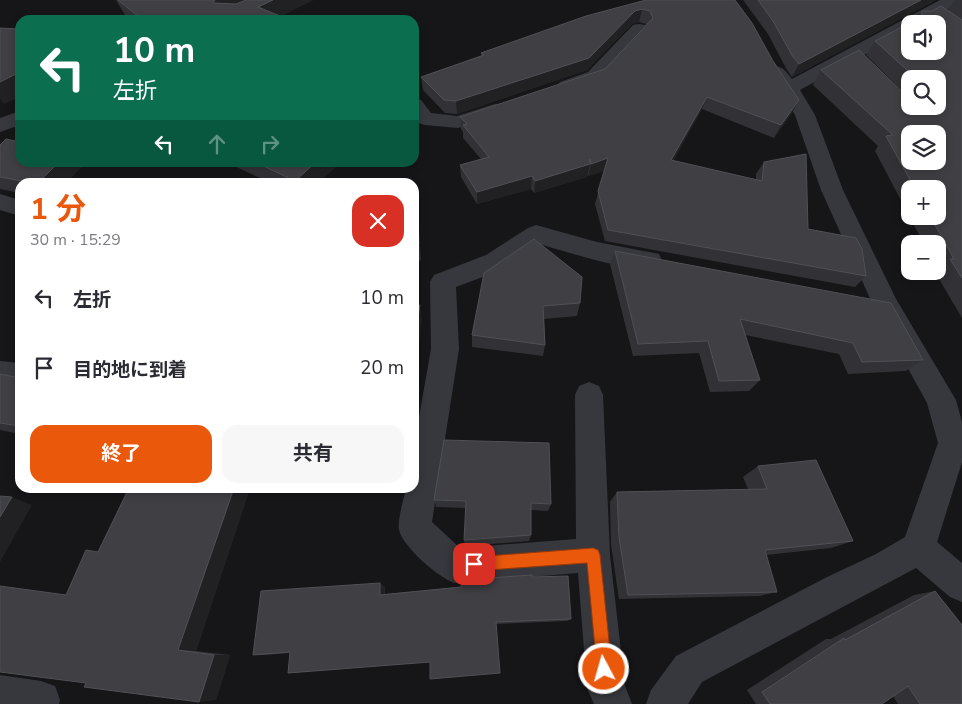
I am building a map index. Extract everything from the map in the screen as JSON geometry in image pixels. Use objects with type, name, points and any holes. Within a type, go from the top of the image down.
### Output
[{"type":"street","points":[[789,88],[858,60],[952,0]]},
{"type":"street","points":[[932,11],[947,22]]},
{"type":"street","points":[[549,92],[595,76],[639,29]]},
{"type":"street","points":[[665,704],[689,668],[839,589],[888,566],[918,548],[953,443],[941,400],[886,305],[832,190],[805,115],[789,88],[777,73],[765,50]]},
{"type":"street","points":[[419,111],[425,119],[458,122],[513,104]]},
{"type":"street","points":[[0,126],[15,119]]},
{"type":"street","points":[[0,202],[15,206]]},
{"type":"street","points":[[593,555],[454,566],[415,528],[445,349],[443,282],[495,262],[536,234],[597,252],[674,266]]},
{"type":"street","points":[[857,300],[886,305]]},
{"type":"street","points":[[0,373],[15,374]]},
{"type":"street","points":[[588,395],[593,555],[606,688],[613,704]]},
{"type":"street","points":[[918,548],[962,585]]},
{"type":"street","points":[[0,694],[41,700]]},
{"type":"building","points":[[118,0],[215,0],[213,3],[236,4],[246,0],[273,0],[258,7],[278,15],[137,15]]},
{"type":"building","points":[[646,0],[735,0],[752,23],[773,61],[799,100],[781,125],[707,97],[671,160],[762,181],[764,162],[806,154],[808,229],[856,238],[862,249],[866,276],[608,230],[598,191],[608,158],[591,164],[590,159],[590,164],[535,181],[532,176],[477,192],[460,165],[489,157],[463,125],[467,124],[460,117],[605,69],[653,18],[650,11],[642,9],[635,11],[589,58],[456,101],[444,100],[421,77],[484,55],[481,53],[586,16]]},
{"type":"building","points":[[758,0],[921,0],[799,64]]},
{"type":"building","points":[[941,6],[962,20],[962,278],[950,259],[954,259],[946,245],[946,235],[941,235],[935,225],[946,225],[946,180],[910,180],[905,170],[946,170],[946,125],[901,125],[901,163],[886,136],[893,135],[821,70],[859,50],[901,90],[901,115],[946,115],[946,70],[907,70],[875,41],[901,27],[901,60],[946,60],[946,15],[921,15],[922,11],[932,11]]},
{"type":"building","points":[[0,28],[15,29],[15,74],[0,82]]},
{"type":"building","points":[[6,139],[15,141],[15,167],[54,167],[43,178],[15,178],[15,180],[0,177],[0,145]]},
{"type":"building","points":[[266,167],[310,167],[298,178],[289,178]]},
{"type":"building","points":[[534,239],[582,277],[580,303],[543,306],[545,345],[472,335],[484,273]]},
{"type":"building","points":[[615,251],[891,303],[923,360],[862,362],[853,343],[740,319],[760,380],[719,381],[708,341],[638,344]]},
{"type":"building","points":[[0,374],[15,377],[15,425],[0,423]]},
{"type":"building","points":[[444,440],[549,443],[551,504],[531,503],[531,535],[464,540],[466,501],[434,500]]},
{"type":"building","points":[[816,460],[853,541],[765,550],[777,592],[628,595],[619,537],[617,492],[767,489],[758,466]]},
{"type":"building","points":[[127,493],[232,493],[178,650],[214,655],[199,702],[84,687],[86,683],[0,672],[0,586],[66,595],[86,550],[98,552]]},
{"type":"building","points":[[0,496],[12,497],[0,517]]},
{"type":"building","points":[[532,575],[532,577],[568,576],[571,619],[496,622],[500,673],[430,679],[430,662],[288,673],[290,652],[253,655],[261,591],[380,583],[380,595],[461,587],[462,580]]},
{"type":"building","points":[[935,591],[962,625],[962,704],[920,704],[908,686],[882,704],[770,704],[762,692],[844,638],[845,640]]},
{"type":"route","points":[[474,564],[593,555],[604,669]]}]
